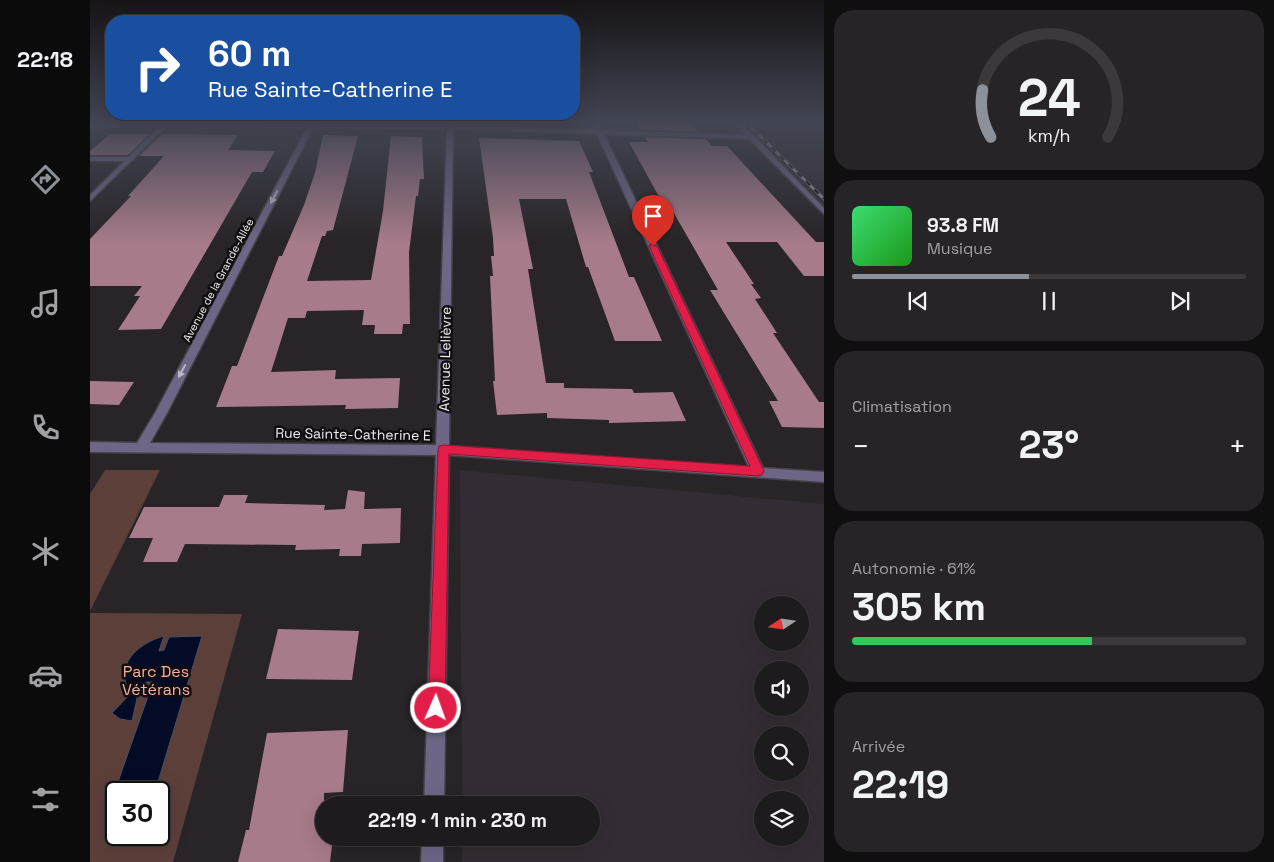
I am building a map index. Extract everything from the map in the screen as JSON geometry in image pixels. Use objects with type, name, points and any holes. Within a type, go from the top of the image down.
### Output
[{"type":"street","points":[[90,199],[128,162]]},
{"type":"street","name":"Avenue de la Grande-Allée","points":[[141,447],[292,162]]},
{"type":"street","name":"Avenue Lelièvre","points":[[434,796],[444,450],[449,162]]},
{"type":"street","points":[[614,162],[758,471]]},
{"type":"street","points":[[776,162],[824,212]]},
{"type":"street","name":"Rue Sainte-Catherine E","points":[[90,446],[444,450],[824,477]]},
{"type":"street","points":[[432,862],[433,846]]},
{"type":"shaded area","points":[[770,162],[824,162],[824,217]]},
{"type":"shaded area","points":[[460,470],[824,504],[824,862],[462,862],[462,846],[600,846],[600,796],[462,796]]},
{"type":"green space","points":[[105,470],[160,470],[90,611],[90,494]]},
{"type":"green space","name":"Parc Des Vétérans","points":[[90,613],[242,614],[173,862],[90,862]]},
{"type":"water","points":[[164,636],[159,651],[164,650],[169,637],[202,636],[158,781],[118,781],[153,682],[146,682],[140,695],[138,694],[132,721],[120,719],[112,713],[131,693],[124,674],[126,665],[137,650],[154,639]]},
{"type":"building","points":[[158,162],[269,162],[263,172],[252,172],[161,329],[118,330],[140,296],[134,296],[142,286],[90,286],[90,239],[131,196],[128,196]]},
{"type":"building","points":[[317,162],[351,162],[333,230],[327,231],[325,236],[322,236],[307,281],[371,280],[383,211],[388,162],[423,162],[424,179],[420,179],[418,196],[416,196],[409,252],[410,324],[403,324],[402,334],[374,334],[375,325],[362,325],[364,310],[307,311],[305,318],[288,318],[271,372],[336,370],[335,379],[400,378],[398,408],[345,409],[346,405],[216,407],[232,366],[237,366],[279,256],[282,256],[304,205]]},
{"type":"building","points":[[482,162],[589,162],[593,172],[589,172],[629,277],[634,277],[662,341],[615,341],[588,267],[586,267],[566,199],[519,199],[533,269],[528,269],[546,383],[564,383],[564,388],[632,389],[634,393],[673,392],[686,421],[609,423],[609,420],[547,418],[547,413],[497,415],[493,381],[495,381],[490,276],[493,276],[491,256],[494,256]]},
{"type":"building","points":[[640,162],[742,162],[816,242],[824,242],[824,276],[804,276],[777,242],[726,242],[754,284],[751,284],[761,298],[755,299],[777,333],[773,333],[819,402],[824,402],[824,428],[782,427],[769,401],[778,401],[710,290],[718,290],[671,208],[666,208]]},
{"type":"building","points":[[90,381],[134,382],[119,405],[90,404]]},
{"type":"building","points":[[348,490],[365,492],[364,509],[401,508],[400,543],[362,544],[361,556],[339,556],[340,549],[295,550],[296,545],[185,544],[177,562],[143,562],[153,538],[129,538],[144,507],[219,507],[224,495],[248,495],[245,503],[325,505],[324,510],[345,509]]},
{"type":"building","points":[[278,629],[359,631],[352,680],[266,679]]},
{"type":"building","points":[[348,730],[343,792],[324,793],[324,796],[315,796],[315,846],[332,846],[330,862],[238,862],[246,830],[249,830],[267,733]]},
{"type":"railway","points":[[787,162],[824,199]]},
{"type":"route","points":[[436,708],[444,450],[758,471],[653,246]]}]
